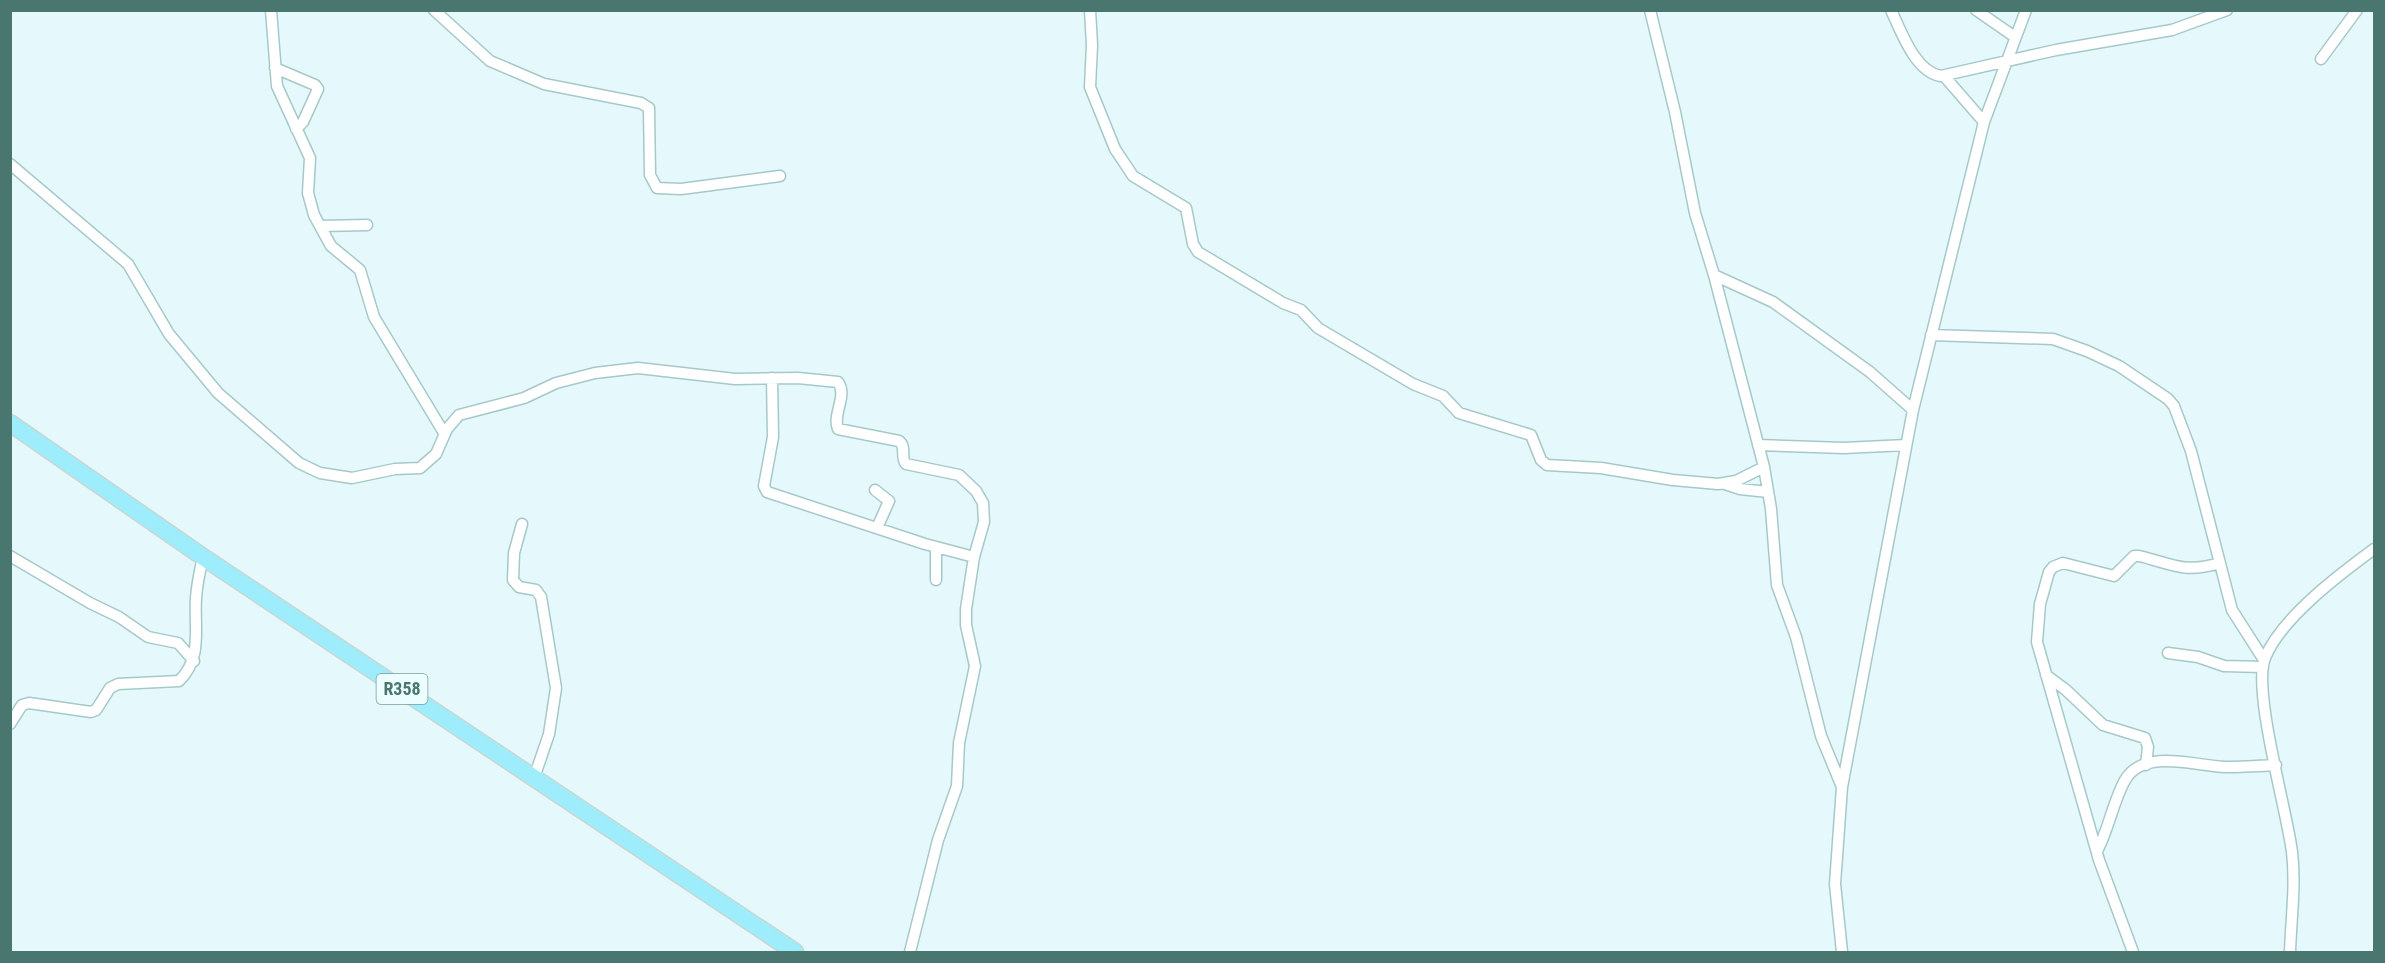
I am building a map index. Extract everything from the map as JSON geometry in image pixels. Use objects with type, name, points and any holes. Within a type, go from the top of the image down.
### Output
[{"type":"main road","name":"R358","points":[[10,423],[203,557],[795,952]]},
{"type":"street","points":[[271,10],[278,92],[310,158],[308,194],[314,215],[331,246],[360,270],[374,317],[444,433]]},
{"type":"street","points":[[434,10],[490,61],[537,81],[632,101],[649,108],[650,175],[657,188],[681,189],[780,176]]},
{"type":"street","points":[[1090,10],[1092,45],[1090,87],[1115,149],[1133,177],[1186,208],[1193,244],[1197,252],[1283,303],[1301,310],[1318,328],[1413,384],[1442,395],[1459,413],[1532,435],[1542,460],[1547,465],[1610,469],[1673,480],[1725,484],[1740,489],[1768,492]]},
{"type":"street","points":[[1650,10],[1675,112],[1695,213],[1714,275],[1764,467],[1776,583],[1796,637],[1821,736],[1842,787]]},
{"type":"street","points":[[1891,10],[1917,59],[1931,74],[1944,76],[2145,32],[2172,30],[2227,10]]},
{"type":"street","points":[[1976,10],[2015,37]]},
{"type":"street","points":[[1842,952],[1835,884],[1842,787],[1912,410],[1984,122],[2026,10]]},
{"type":"street","points":[[2321,59],[2357,10]]},
{"type":"street","points":[[275,68],[317,87],[311,106],[296,129]]},
{"type":"street","points":[[1944,76],[1976,109],[1984,122]]},
{"type":"street","points":[[10,164],[129,264],[181,350],[226,401],[248,416],[299,463],[320,473],[344,478],[395,469],[417,468],[430,462],[436,454],[444,433],[459,415],[524,399],[556,383],[595,373],[638,368],[735,379],[772,378],[838,382],[841,394],[838,429],[899,441],[903,446],[904,463],[955,473],[964,478],[976,491],[984,506],[984,522],[974,557],[966,626],[974,674],[959,743],[957,786],[938,840],[910,952]]},
{"type":"street","points":[[321,226],[367,225]]},
{"type":"street","points":[[1714,275],[1773,302],[1870,372],[1912,410]]},
{"type":"street","points":[[1931,335],[2053,339],[2119,366],[2158,391],[2175,406],[2209,512],[2232,610],[2264,664]]},
{"type":"street","points":[[772,378],[773,437],[764,489],[778,497],[974,557]]},
{"type":"street","points":[[1758,445],[1844,448],[1906,445]]},
{"type":"street","points":[[1725,484],[1764,467]]},
{"type":"street","points":[[875,490],[889,501],[878,528]]},
{"type":"street","points":[[522,524],[514,553],[513,580],[519,587],[536,590],[541,597],[556,681],[549,734],[534,778]]},
{"type":"street","points":[[936,547],[936,580]]},
{"type":"street","points":[[2290,952],[2292,851],[2265,706],[2264,664],[2274,643],[2308,601],[2374,549]]},
{"type":"street","points":[[10,556],[90,603],[120,617],[148,637],[178,643],[194,661]]},
{"type":"street","points":[[2133,952],[2097,851],[2037,642],[2037,619],[2043,587],[2053,567],[2063,563],[2114,576],[2134,556],[2188,569],[2199,569],[2220,563]]},
{"type":"street","points":[[10,724],[22,705],[28,703],[84,711],[96,710],[114,685],[130,682],[175,683],[182,679],[194,661],[197,634],[196,595],[203,557]]},
{"type":"street","points":[[2168,653],[2198,657],[2224,666],[2264,664]]},
{"type":"street","points":[[2046,675],[2103,725],[2145,738],[2148,747],[2146,765]]},
{"type":"street","points":[[2097,851],[2110,824],[2126,778],[2136,768],[2170,762],[2225,767],[2276,765]]}]
